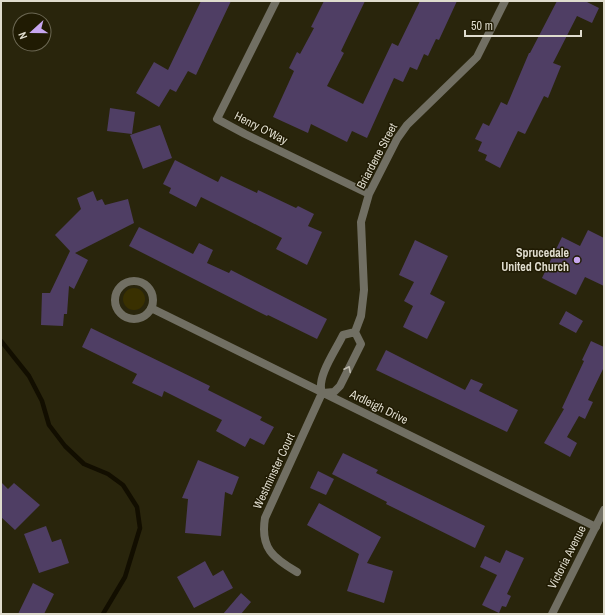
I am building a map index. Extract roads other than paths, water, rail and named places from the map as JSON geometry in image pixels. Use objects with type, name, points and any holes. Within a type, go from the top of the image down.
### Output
[{"type":"street","name":"Henry O'Way","points":[[276,1],[217,119],[370,194]]},
{"type":"street","name":"Briardene Street","points":[[322,393],[334,392],[340,386],[361,344],[355,332],[361,316],[364,290],[361,222],[370,194],[397,139],[407,125],[477,57],[505,1]]},
{"type":"street","points":[[131,281],[143,282],[148,286],[153,297],[151,308],[143,317],[126,317],[121,313],[116,303],[117,292],[125,283],[131,281]]},
{"type":"street","name":"Ardleigh Drive","points":[[151,308],[596,527]]},
{"type":"street","points":[[322,393],[320,387],[322,376],[344,335],[355,332]]},
{"type":"street","name":"Westminster Court","points":[[297,572],[276,559],[267,546],[263,531],[265,518],[322,393]]},
{"type":"street","name":"Victoria Avenue","points":[[552,614],[604,510]]},
{"type":"waterway","points":[[1,341],[29,376],[42,401],[49,425],[65,446],[84,464],[108,474],[123,485],[137,507],[140,528],[125,577],[103,614]]},
{"type":"place","name":"Sprucedale United Church","points":[[577,260]]}]
